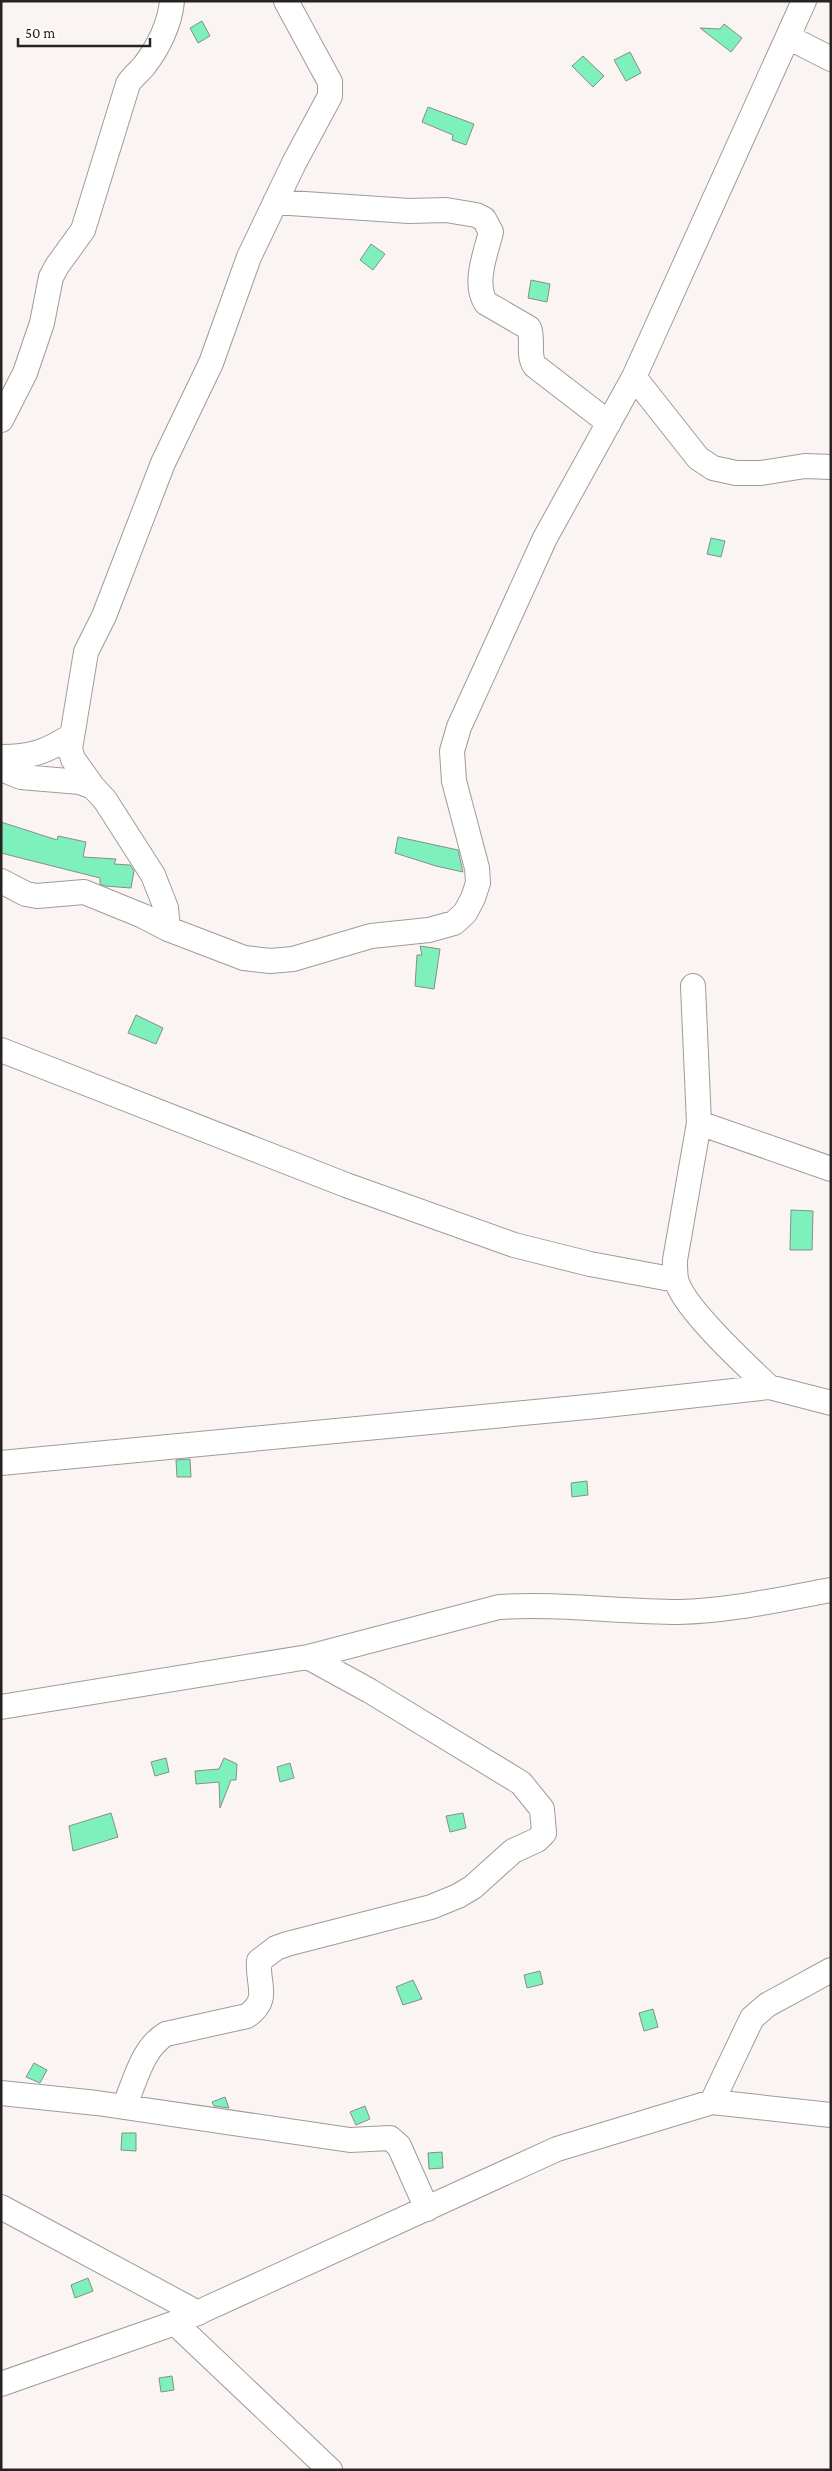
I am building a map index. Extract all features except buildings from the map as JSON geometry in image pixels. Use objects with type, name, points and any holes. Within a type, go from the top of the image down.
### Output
[{"type":"street","points":[[1,420],[25,373],[42,323],[51,277],[56,266],[83,230],[128,84],[155,49],[170,19],[172,1]]},
{"type":"street","points":[[168,929],[166,908],[153,875],[105,800],[73,760],[70,749],[71,736],[86,652],[104,616],[163,463],[211,362],[248,257],[294,163],[330,96],[331,88],[286,1]]},
{"type":"street","points":[[1,881],[26,894],[36,896],[84,892],[143,916],[168,929],[244,958],[270,961],[293,959],[371,936],[429,930],[454,923],[465,913],[478,883],[477,868],[454,781],[452,751],[459,727],[545,538],[634,377],[804,1]]},
{"type":"street","points":[[788,37],[831,59]]},
{"type":"street","points":[[276,202],[409,211],[446,210],[476,215],[484,219],[491,232],[482,272],[483,298],[486,303],[529,328],[532,336],[531,358],[536,366],[609,423]]},
{"type":"street","points":[[634,377],[698,458],[713,468],[736,473],[761,473],[806,466],[831,467]]},
{"type":"street","points":[[1,757],[27,757],[47,751],[71,736]]},
{"type":"street","points":[[1,769],[21,777],[80,782],[93,787]]},
{"type":"street","points":[[692,986],[699,1123],[675,1260],[676,1280],[684,1297],[726,1345],[769,1387]]},
{"type":"street","points":[[1,1050],[346,1185],[514,1245],[590,1264],[676,1280]]},
{"type":"street","points":[[699,1123],[831,1169]]},
{"type":"street","points":[[1,1463],[597,1406],[769,1387],[831,1403]]},
{"type":"street","points":[[1,1707],[308,1657],[499,1607],[527,1605],[680,1612],[733,1607],[831,1590]]},
{"type":"street","points":[[124,2107],[149,2049],[156,2040],[166,2034],[247,2016],[258,2008],[262,2001],[259,1961],[266,1954],[287,1944],[432,1907],[458,1896],[473,1887],[513,1851],[537,1840],[544,1833],[542,1809],[522,1783],[370,1691],[308,1657]]},
{"type":"street","points":[[712,2102],[752,2018],[767,2005],[831,1970]]},
{"type":"street","points":[[1,2093],[124,2107],[350,2140],[390,2138],[399,2146],[427,2209]]},
{"type":"street","points":[[1,2384],[174,2324],[557,2149],[712,2102],[831,2115]]},
{"type":"street","points":[[1,2207],[198,2313]]},
{"type":"street","points":[[174,2324],[330,2470]]}]
